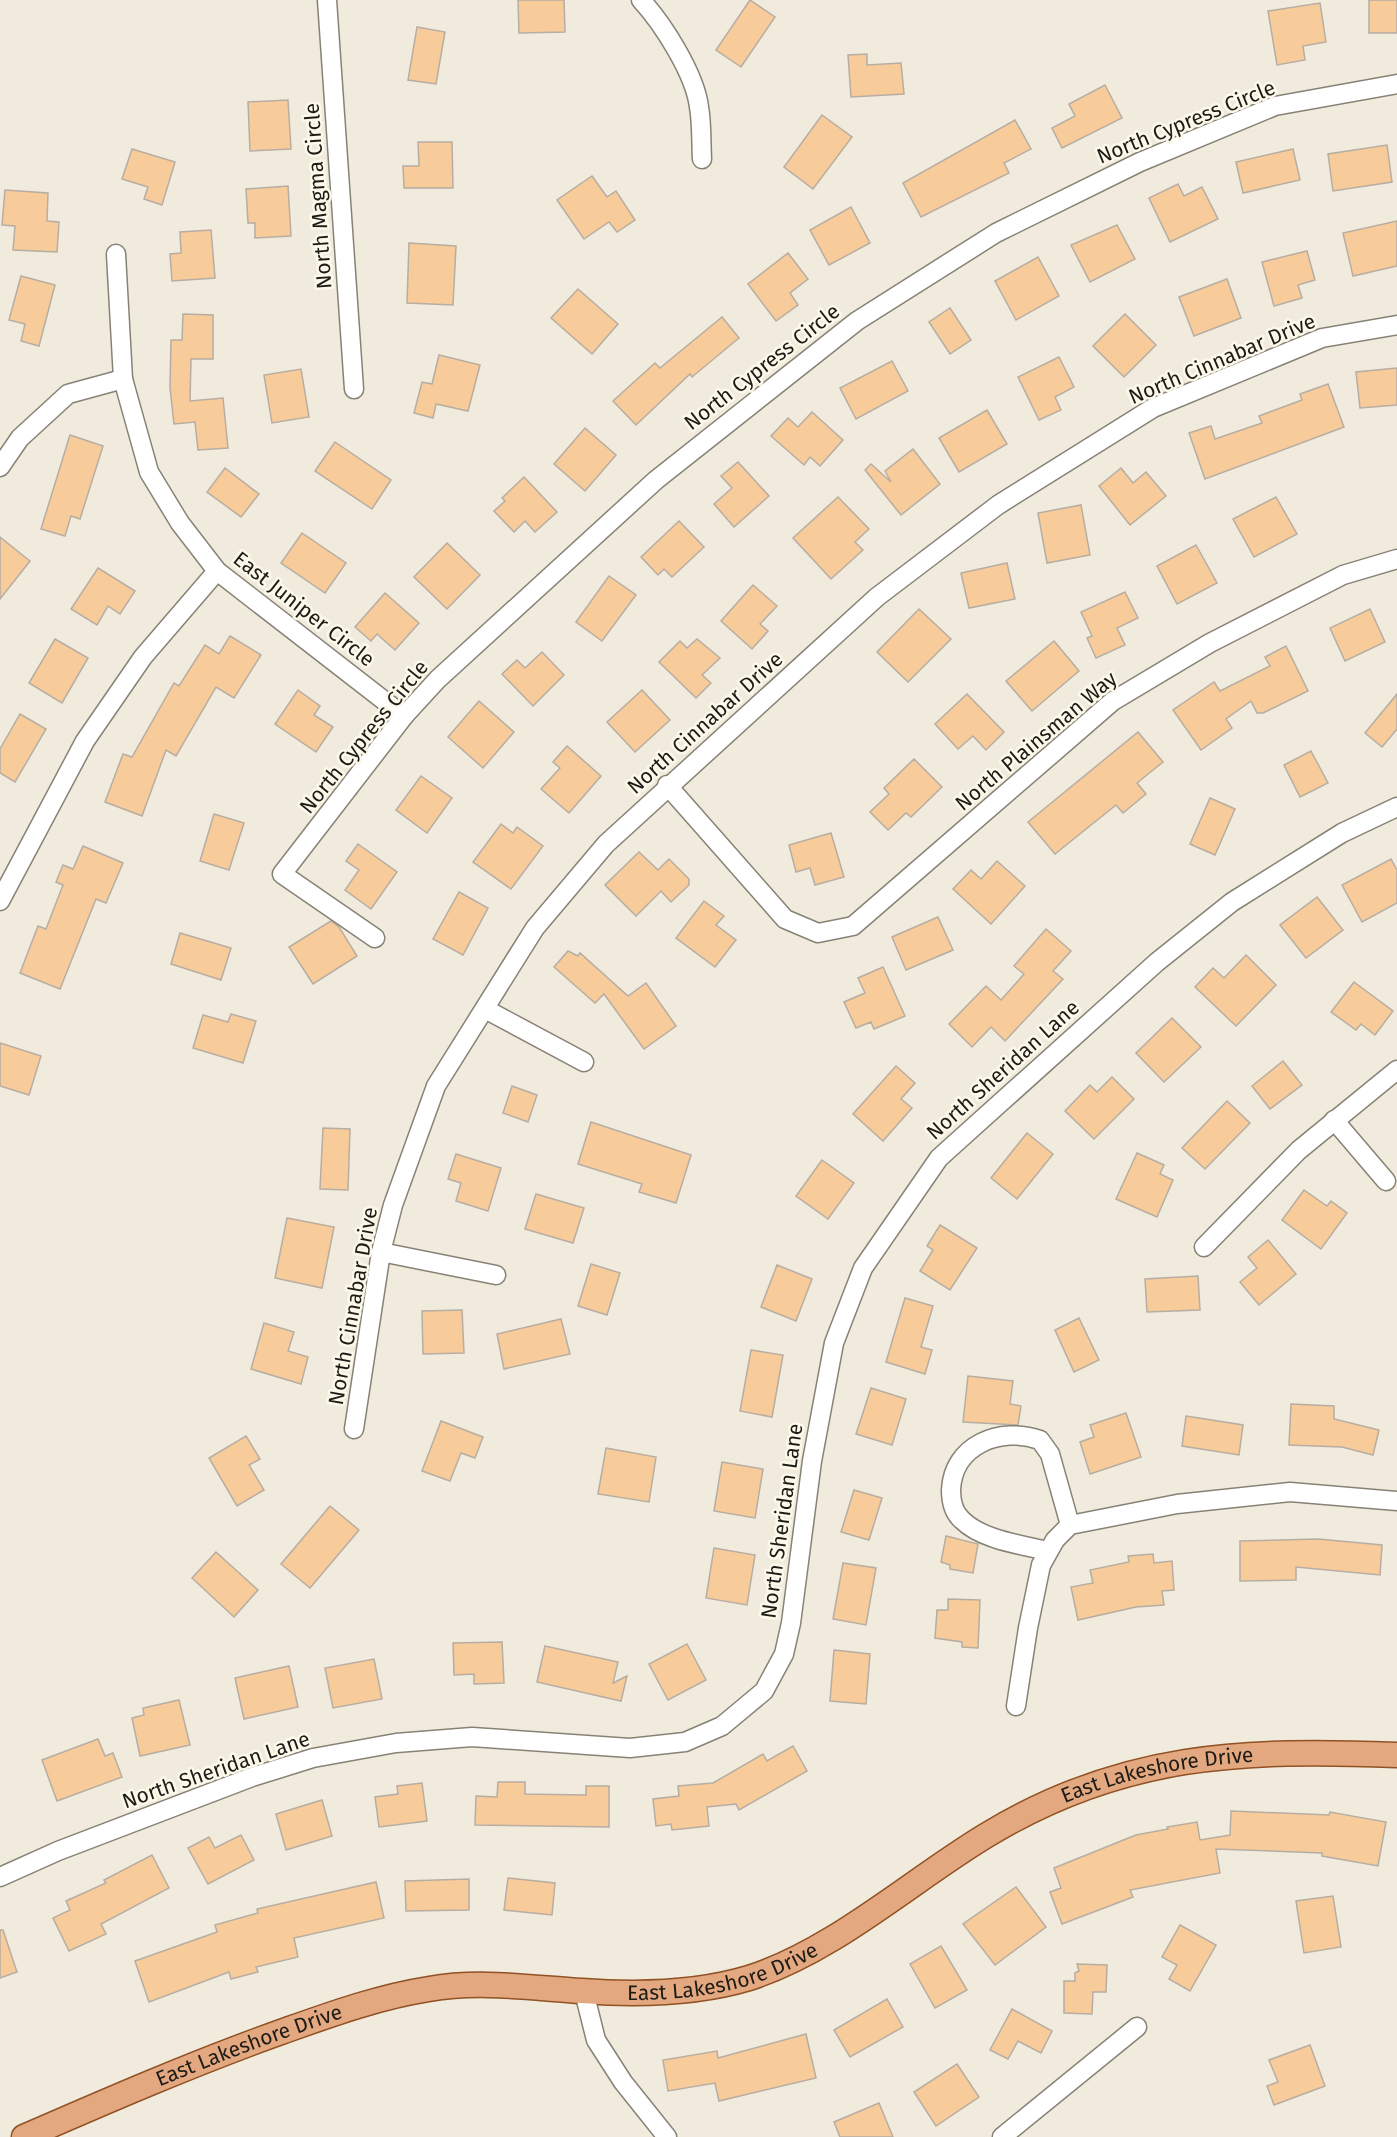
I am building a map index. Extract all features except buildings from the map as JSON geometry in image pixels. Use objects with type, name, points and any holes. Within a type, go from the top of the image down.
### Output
[{"type":"main road","name":"East Lakeshore Drive","points":[[24,2137],[136,2088],[344,2010],[430,1988],[506,1984],[584,1992],[664,1992],[707,1988],[752,1977],[810,1951],[987,1835],[1083,1786],[1124,1774],[1199,1758],[1246,1754],[1306,1751],[1397,1755]]},
{"type":"street","name":"North Magma Circle","points":[[327,0],[354,389]]},
{"type":"street","points":[[640,0],[657,17],[688,75],[699,105],[702,159]]},
{"type":"street","name":"North Cypress Circle","points":[[375,938],[282,874],[404,716],[438,679],[656,480],[857,321],[996,233],[1140,162],[1275,106],[1397,84]]},
{"type":"street","name":"East Juniper Circle","points":[[116,254],[123,379],[148,472],[180,523],[217,571],[404,716]]},
{"type":"street","name":"North Cinnabar Drive","points":[[354,1430],[381,1252],[393,1204],[436,1086],[536,928],[606,844],[667,785],[877,597],[998,505],[1153,408],[1322,338],[1397,325]]},
{"type":"street","points":[[0,466],[20,438],[68,394],[123,379]]},
{"type":"street","name":"North Plainsman Way","points":[[667,785],[785,919],[818,933],[853,926],[1113,701],[1210,643],[1343,575],[1397,559]]},
{"type":"street","points":[[0,901],[85,741],[143,657],[217,571]]},
{"type":"street","name":"North Sheridan Lane","points":[[0,1877],[58,1851],[242,1781],[313,1758],[396,1743],[472,1737],[630,1748],[685,1742],[722,1726],[764,1691],[784,1654],[791,1623],[812,1461],[834,1343],[863,1268],[939,1158],[1157,962],[1232,902],[1342,833],[1397,807]]},
{"type":"street","points":[[486,1009],[584,1062]]},
{"type":"street","points":[[1204,1247],[1299,1150],[1397,1070]]},
{"type":"street","points":[[1334,1120],[1386,1181]]},
{"type":"street","points":[[381,1252],[496,1275]]},
{"type":"street","points":[[1048,1551],[990,1535],[972,1527],[957,1515],[951,1496],[952,1478],[964,1454],[970,1447],[991,1440],[1023,1436],[1040,1440],[1050,1454],[1070,1525]]},
{"type":"street","points":[[1016,1706],[1028,1628],[1041,1565],[1055,1540],[1070,1525],[1177,1504],[1290,1492],[1397,1501]]},
{"type":"street","points":[[584,1992],[596,2040],[623,2082],[667,2137]]},
{"type":"street","points":[[1002,2137],[1137,2027]]}]
